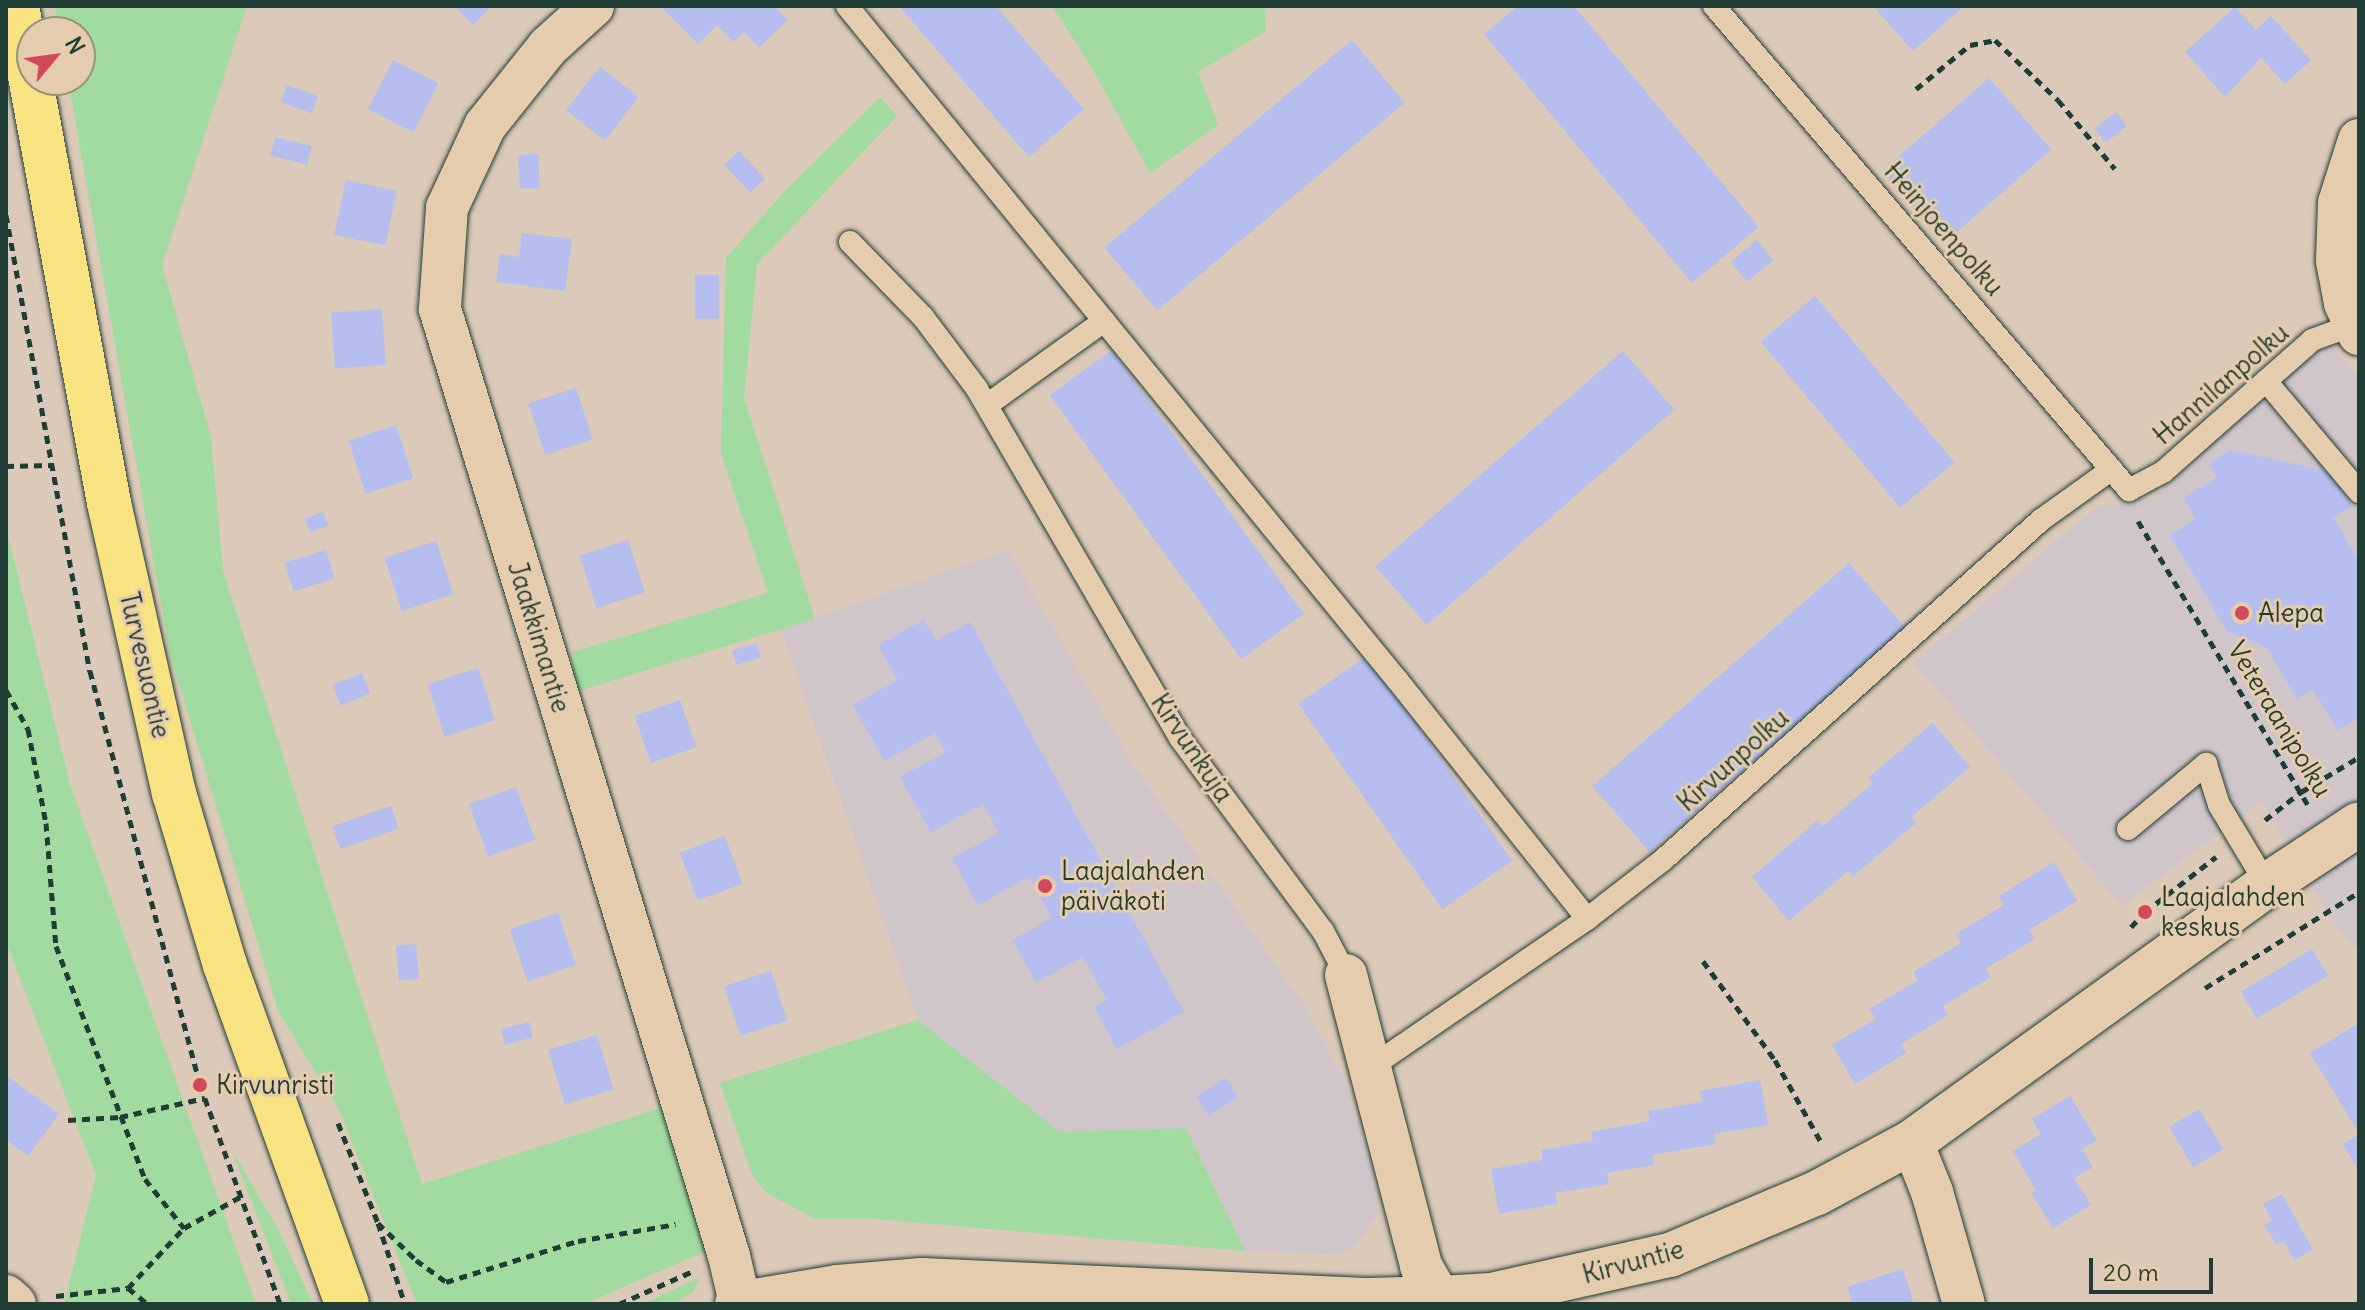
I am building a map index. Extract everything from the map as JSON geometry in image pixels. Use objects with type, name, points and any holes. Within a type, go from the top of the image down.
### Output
[{"type":"main road","name":"Turvesuontie","points":[[17,6],[109,503],[174,793],[225,965],[347,1304]]},
{"type":"street","name":"Jaakkimantie","points":[[593,6],[548,47],[485,126],[447,208],[440,309],[723,1236],[738,1303]]},
{"type":"street","points":[[2356,329],[2345,303],[2337,253],[2339,203],[2359,140]]},
{"type":"street","name":"Kirvuntie","points":[[738,1303],[837,1287],[922,1280],[1442,1301],[1492,1295],[1670,1255],[1817,1193],[1912,1142],[2267,885],[2344,833]]},
{"type":"street","name":"Kirvunkuja","points":[[1346,975],[1421,1266],[1442,1301]]},
{"type":"street","points":[[1912,1142],[1932,1192],[1964,1304]]},
{"type":"lane","points":[[847,6],[1587,919]]},
{"type":"lane","name":"Heinjoenpolku","points":[[1714,6],[2129,490]]},
{"type":"lane","name":"Kirvunkuja","points":[[850,242],[923,317],[987,405],[1180,738],[1323,931],[1346,975]]},
{"type":"lane","points":[[987,405],[1104,321]]},
{"type":"lane","name":"Hannilanpolku","points":[[2129,490],[2163,472],[2312,340],[2356,329]]},
{"type":"lane","points":[[2266,381],[2359,492]]},
{"type":"lane","name":"Kirvunpolku","points":[[1371,1067],[1587,919],[1663,860],[2041,520],[2112,469]]},
{"type":"lane","points":[[2128,829],[2206,764],[2219,805],[2267,885]]},
{"type":"path","points":[[1916,89],[1970,45],[1995,40],[2058,100],[2115,169]]},
{"type":"path","points":[[6,466],[52,465]]},
{"type":"path","name":"Veteraanipolku","points":[[2129,490],[2134,514],[2301,792],[2344,833]]},
{"type":"path","points":[[6,690],[28,729],[46,823],[56,946],[145,1179],[184,1228]]},
{"type":"path","points":[[2124,935],[2145,912],[2301,792],[2359,757]]},
{"type":"path","points":[[1703,961],[1775,1060],[1825,1150]]},
{"type":"path","points":[[68,1120],[120,1117],[205,1098]]},
{"type":"path","points":[[338,1123],[378,1223],[405,1304]]},
{"type":"path","points":[[11,1300],[128,1288],[184,1228],[240,1197]]},
{"type":"path","points":[[378,1223],[416,1260],[446,1282],[578,1241],[723,1236]]},
{"type":"path","points":[[619,1304],[723,1236]]},
{"type":"path","points":[[128,1288],[148,1304]]},
{"type":"shaded area","points":[[2329,342],[2359,379],[2359,952],[2333,921],[2262,801],[2122,905],[1914,663],[2096,507],[2154,498],[2280,381]]},
{"type":"shaded area","name":"Laajalahden päiväkoti","points":[[1008,550],[1134,767],[1304,1005],[1346,1084],[1378,1194],[1377,1215],[1355,1246],[1338,1254],[1245,1251],[875,1219],[815,1219],[767,1193],[753,1177],[720,1083],[918,1020],[781,630]]},
{"type":"green space","points":[[55,6],[247,6],[162,265],[211,437],[223,571],[422,1184],[661,1108],[709,1250],[584,1304],[417,1304],[339,1110],[279,1013],[170,654],[71,96],[96,96],[96,16],[57,16]]},
{"type":"green space","points":[[1052,6],[1265,6],[1266,31],[1198,72],[1218,125],[1150,173],[1088,61]]},
{"type":"green space","points":[[880,97],[897,116],[757,264],[744,398],[815,619],[572,693],[573,652],[768,593],[721,454],[726,258],[785,191]]},
{"type":"green space","points":[[6,528],[70,784],[256,1304],[64,1304],[96,1175],[6,942]]},
{"type":"green space","points":[[918,1020],[1060,1132],[1186,1128],[1245,1251],[875,1219],[815,1219],[767,1193],[753,1177],[720,1083]]},
{"type":"green space","points":[[231,1148],[280,1233],[313,1304],[291,1304]]},
{"type":"green space","points":[[699,1278],[693,1292],[673,1304],[643,1304]]},
{"type":"building","points":[[454,6],[492,6],[473,25]]},
{"type":"building","points":[[666,6],[774,6],[788,20],[759,48],[744,32],[733,42],[717,25],[698,44],[663,9]]},
{"type":"building","points":[[899,6],[996,6],[1084,109],[1029,157]]},
{"type":"building","points":[[1518,6],[1574,6],[1759,227],[1692,283],[1484,34]]},
{"type":"building","points":[[1873,6],[1961,6],[1962,8],[1913,51]]},
{"type":"building","points":[[2235,7],[2256,30],[2271,16],[2311,60],[2285,84],[2261,58],[2225,97],[2185,52]]},
{"type":"building","points":[[1352,40],[1405,103],[1157,310],[1105,248]]},
{"type":"building","points":[[393,60],[438,83],[413,132],[368,109]]},
{"type":"building","points":[[600,67],[639,97],[605,141],[566,110]]},
{"type":"building","points":[[1989,78],[2051,150],[1944,243],[1882,171]]},
{"type":"building","points":[[287,85],[318,96],[312,113],[281,102]]},
{"type":"building","points":[[2116,112],[2127,126],[2106,143],[2095,129]]},
{"type":"building","points":[[275,137],[312,146],[307,165],[270,155]]},
{"type":"building","points":[[739,151],[765,179],[750,192],[724,165]]},
{"type":"building","points":[[538,154],[540,188],[520,189],[518,155]]},
{"type":"building","points":[[346,180],[397,191],[385,246],[334,235]]},
{"type":"building","points":[[522,233],[572,239],[565,291],[496,282],[500,254],[519,257]]},
{"type":"building","points":[[1757,240],[1773,260],[1747,282],[1731,261]]},
{"type":"building","points":[[695,275],[719,275],[719,319],[695,319]]},
{"type":"building","points":[[1815,296],[1954,462],[1900,508],[1761,342]]},
{"type":"building","points":[[382,309],[386,365],[335,368],[331,313]]},
{"type":"building","points":[[1112,350],[1304,614],[1241,659],[1050,395]]},
{"type":"building","points":[[1623,351],[1674,410],[1427,625],[1375,566]]},
{"type":"building","points":[[576,388],[593,439],[545,455],[528,403]]},
{"type":"building","points":[[396,425],[413,478],[366,494],[348,440]]},
{"type":"building","points":[[2231,450],[2331,472],[2352,506],[2333,517],[2359,561],[2359,718],[2337,730],[2313,689],[2297,699],[2267,648],[2227,631],[2170,535],[2196,519],[2184,498],[2217,478],[2209,463]]},
{"type":"building","points":[[323,512],[328,526],[310,533],[305,518]]},
{"type":"building","points":[[628,540],[645,592],[596,608],[579,556]]},
{"type":"building","points":[[436,541],[453,594],[402,611],[385,558]]},
{"type":"building","points":[[326,550],[335,579],[294,591],[285,563]]},
{"type":"building","points":[[1849,563],[1906,629],[1649,852],[1592,786]]},
{"type":"building","points":[[924,620],[936,641],[970,622],[1184,1012],[1117,1049],[1094,1007],[1107,1000],[1083,957],[1036,982],[1012,940],[1052,918],[1029,877],[978,905],[952,858],[999,833],[983,804],[931,832],[900,777],[946,752],[935,733],[884,761],[853,705],[898,680],[878,645]]},
{"type":"building","points":[[757,643],[761,657],[736,665],[732,650]]},
{"type":"building","points":[[1368,655],[1512,861],[1442,909],[1298,704]]},
{"type":"building","points":[[478,668],[495,720],[445,737],[428,684]]},
{"type":"building","points":[[362,673],[370,693],[341,705],[332,685]]},
{"type":"building","points":[[680,700],[696,747],[651,763],[635,716]]},
{"type":"building","points":[[1933,723],[1970,767],[1911,817],[1916,823],[1852,877],[1848,871],[1789,921],[1752,877],[1818,820],[1823,826],[1873,783],[1868,778]]},
{"type":"building","points":[[516,787],[535,840],[488,857],[469,804]]},
{"type":"building","points":[[391,806],[399,829],[340,849],[332,826]]},
{"type":"building","points":[[725,836],[742,884],[697,900],[680,852]]},
{"type":"building","points":[[2054,862],[2077,901],[2029,930],[2035,939],[1985,969],[1991,977],[1943,1006],[1948,1015],[1901,1044],[1906,1053],[1855,1084],[1832,1045],[1876,1019],[1869,1009],[1918,980],[1913,972],[1961,943],[1956,934],[2004,905],[1999,896]]},
{"type":"building","points":[[558,913],[576,965],[528,982],[510,930]]},
{"type":"building","points":[[416,944],[419,979],[399,981],[396,946]]},
{"type":"building","points":[[2312,949],[2328,976],[2257,1018],[2241,992]]},
{"type":"building","points":[[771,971],[787,1020],[740,1036],[724,986]]},
{"type":"building","points":[[529,1022],[533,1038],[505,1045],[501,1029]]},
{"type":"building","points":[[2359,1023],[2359,1133],[2310,1053]]},
{"type":"building","points":[[597,1035],[614,1090],[565,1104],[548,1050]]},
{"type":"building","points":[[6,1075],[59,1114],[28,1156],[6,1140]]},
{"type":"building","points":[[1226,1078],[1238,1097],[1208,1115],[1196,1097]]},
{"type":"building","points":[[1760,1080],[1768,1125],[1714,1134],[1716,1144],[1652,1155],[1654,1165],[1607,1173],[1609,1184],[1555,1193],[1557,1204],[1499,1214],[1491,1169],[1543,1160],[1541,1150],[1593,1141],[1591,1132],[1650,1121],[1648,1111],[1702,1102],[1700,1091]]},
{"type":"building","points":[[2070,1096],[2097,1140],[2082,1149],[2093,1167],[2074,1178],[2091,1205],[2053,1228],[2031,1193],[2036,1190],[2013,1151],[2041,1134],[2032,1119]]},
{"type":"building","points":[[2199,1109],[2223,1149],[2193,1167],[2169,1127]]},
{"type":"building","points":[[2359,1134],[2359,1171],[2343,1144]]},
{"type":"building","points":[[2282,1194],[2313,1250],[2294,1260],[2284,1241],[2277,1245],[2264,1225],[2272,1220],[2263,1204]]},
{"type":"building","points":[[1903,1269],[1914,1304],[1853,1304],[1847,1287]]},
{"type":"place","name":"Alepa","points":[[2242,613]]},
{"type":"place","name":"Laajalahden päiväkoti","points":[[1045,886]]},
{"type":"place","name":"Laajalahden keskus","points":[[2145,912]]},
{"type":"place","name":"Kirvunristi","points":[[200,1085]]}]
